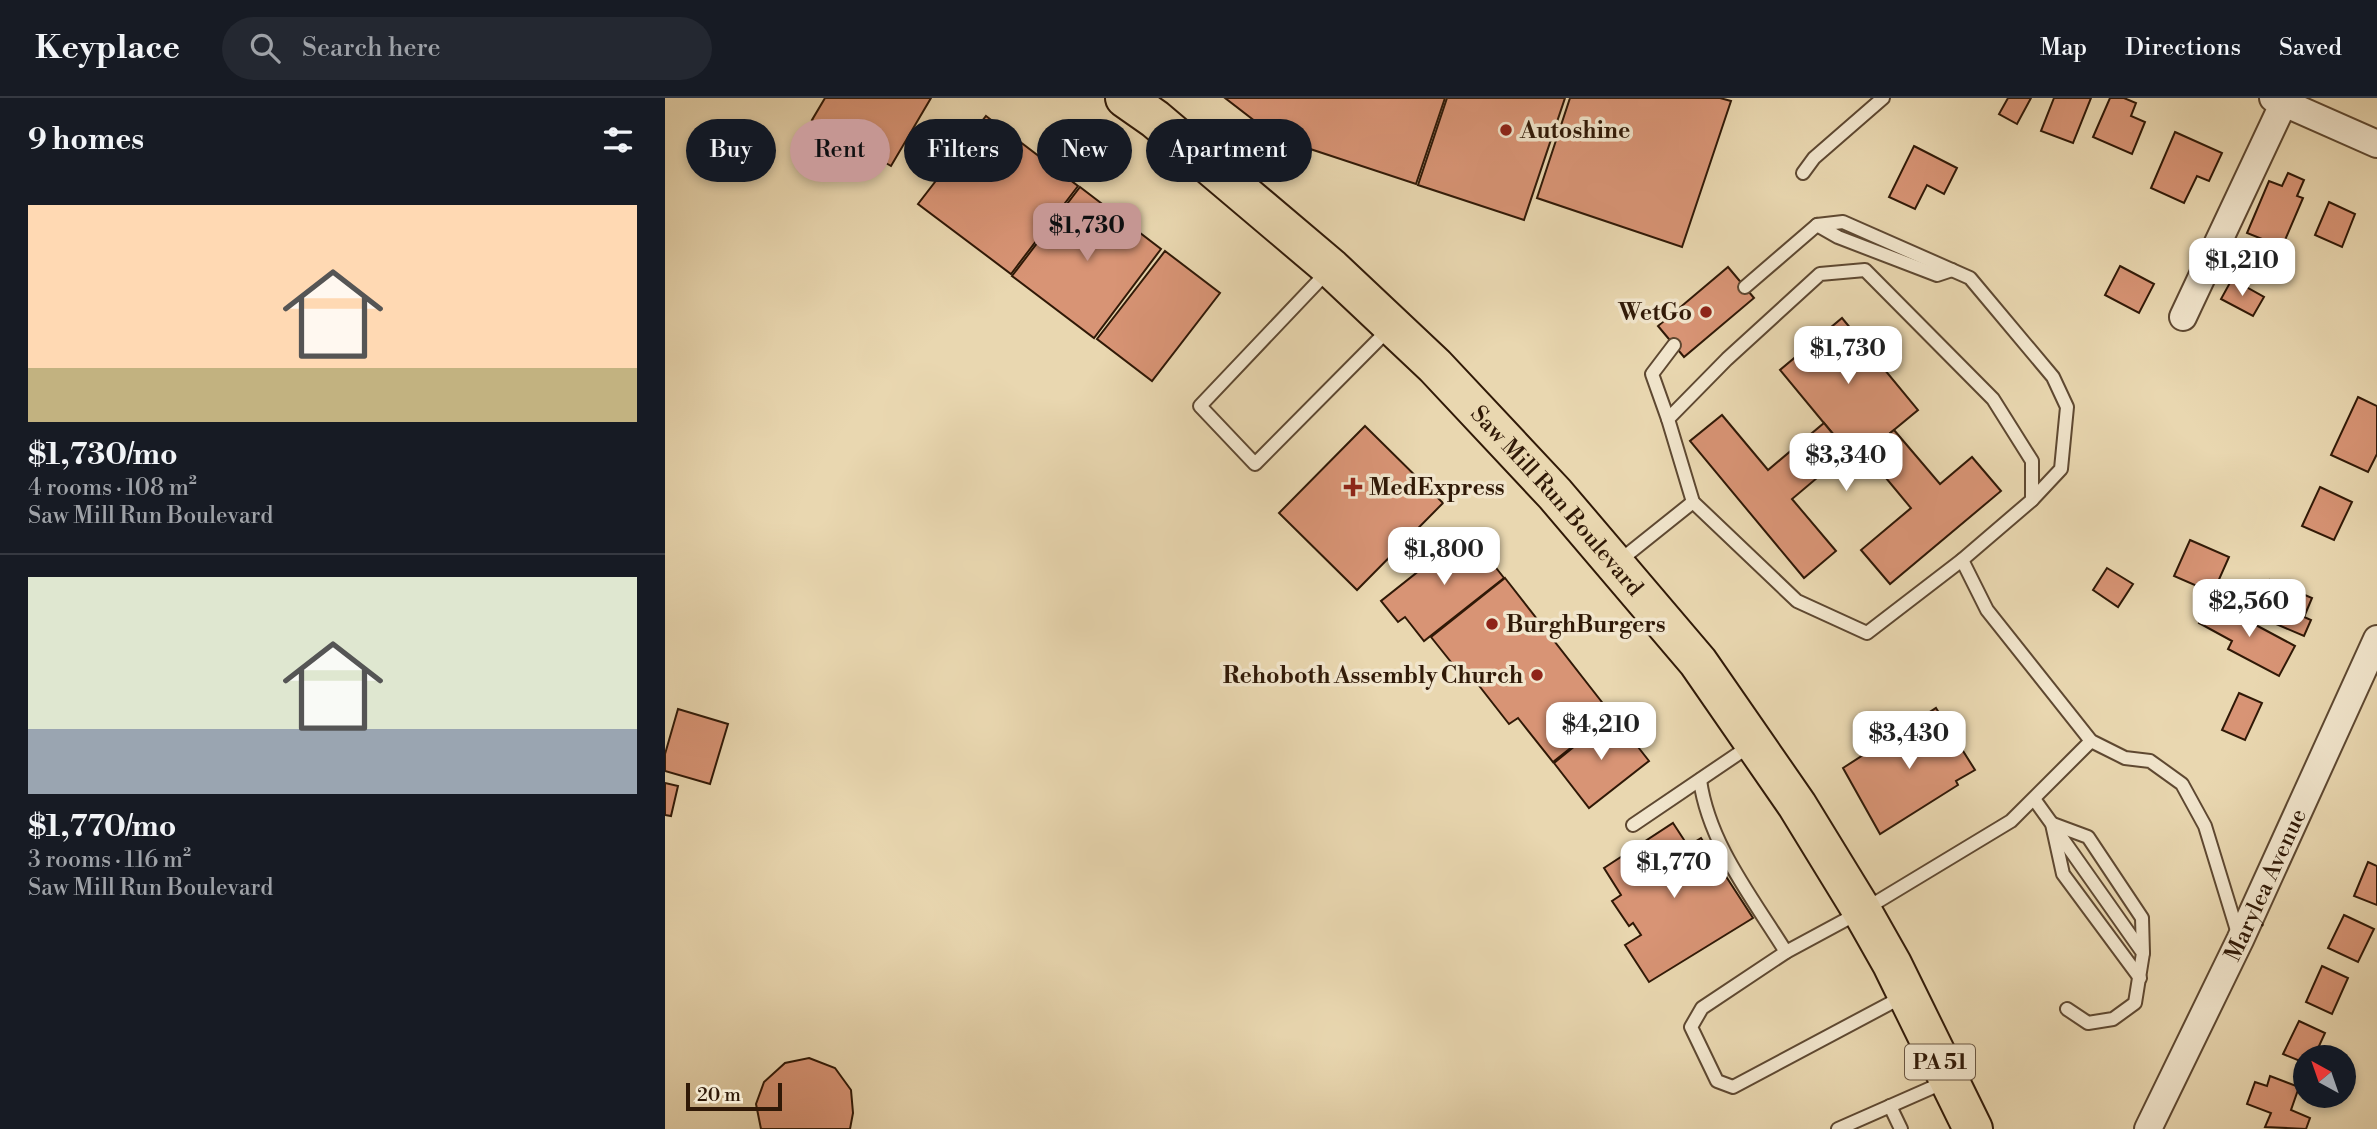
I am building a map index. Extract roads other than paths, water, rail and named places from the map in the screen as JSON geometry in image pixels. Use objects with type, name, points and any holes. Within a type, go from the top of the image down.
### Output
[{"type":"highway","name":"Saw Mill Run Boulevard","points":[[1125,98],[1155,119],[1331,268],[1444,375],[1555,494],[1698,662],[1754,743],[1862,911],[1973,1129]]},
{"type":"street","points":[[2183,317],[2281,100],[2377,144]]},
{"type":"street","name":"Marylea Avenue","points":[[2148,1129],[2240,940],[2377,639]]},
{"type":"lane","points":[[1803,173],[1814,158],[1883,98]]},
{"type":"lane","points":[[1674,345],[1652,373],[1693,502],[1797,601],[1867,633],[1962,560],[2032,500],[2061,469],[2067,407],[2053,377],[1970,278],[1843,222],[1817,225],[1745,287]]},
{"type":"lane","points":[[1331,268],[1200,406],[1255,464],[1392,326]]},
{"type":"lane","points":[[1668,419],[1727,359],[1820,274],[1865,270],[1993,399],[2032,461],[2032,500]]},
{"type":"lane","points":[[1615,564],[1693,502]]},
{"type":"lane","points":[[1962,560],[1987,610],[2091,741],[2125,758],[2150,761],[2182,784],[2205,826],[2240,940]]},
{"type":"lane","points":[[1907,995],[1733,1087],[1717,1081],[1691,1027],[1702,1008],[1786,952],[1862,911],[2011,821],[2091,741]]},
{"type":"lane","points":[[1633,825],[1754,743]]},
{"type":"lane","points":[[1700,780],[1704,809],[1721,847],[1786,952]]},
{"type":"lane","points":[[2034,799],[2143,953]]},
{"type":"lane","points":[[2052,824],[2088,837],[2142,918],[2143,953],[2135,1003],[2113,1019],[2088,1023],[2067,1009]]},
{"type":"lane","points":[[2052,824],[2063,874],[2140,978]]},
{"type":"lane","points":[[1838,1129],[1949,1080]]},
{"type":"lane","points":[[1891,1106],[1901,1129]]},
{"type":"place","name":"Autoshine","points":[[1506,130]]},
{"type":"place","name":"WetGo","points":[[1706,312]]},
{"type":"place","name":"MedExpress","points":[[1353,487]]},
{"type":"place","name":"BurghBurgers","points":[[1492,624]]},
{"type":"place","name":"Rehoboth Assembly Church","points":[[1537,675]]}]
